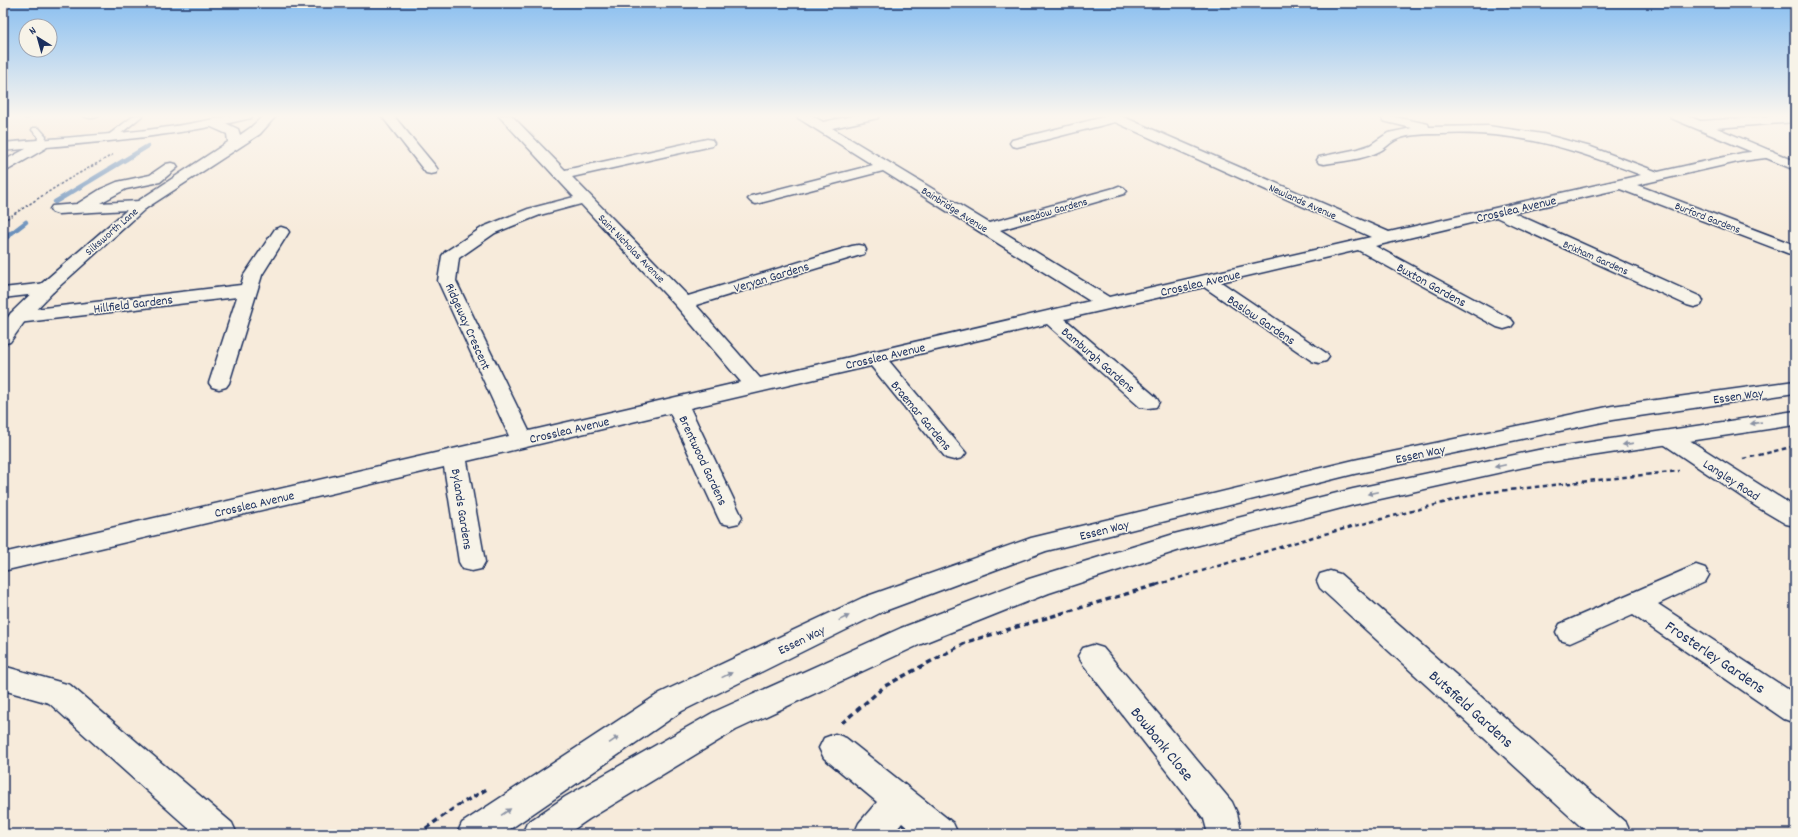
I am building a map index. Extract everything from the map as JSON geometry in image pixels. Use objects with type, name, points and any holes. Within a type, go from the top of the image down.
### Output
[{"type":"main road","points":[[3,167],[24,154]]},
{"type":"main road","name":"Silksworth Lane","points":[[3,338],[18,317],[47,288],[140,206],[217,154]]},
{"type":"main road","points":[[418,154],[431,170]]},
{"type":"main road","name":"Saint Nicholas Avenue","points":[[541,154],[684,303],[755,385]]},
{"type":"main road","points":[[561,175],[657,154]]},
{"type":"main road","name":"Bainbridge Avenue","points":[[867,154],[1107,304]]},
{"type":"main road","name":"Newlands Avenue","points":[[1199,154],[1388,238]]},
{"type":"main road","points":[[1324,160],[1351,154]]},
{"type":"main road","points":[[1595,154],[1656,176]]},
{"type":"main road","name":"Crosslea Avenue","points":[[3,562],[1498,212],[1742,157],[1767,154]]},
{"type":"main road","points":[[1768,154],[1795,166]]},
{"type":"main road","points":[[756,199],[886,166]]},
{"type":"main road","points":[[81,208],[106,192],[122,185],[155,179],[171,167]]},
{"type":"main road","name":"Burford Gardens","points":[[1622,184],[1795,251]]},
{"type":"main road","name":"Meadow Gardens","points":[[987,229],[1119,192]]},
{"type":"main road","name":"Ridgeway Crescent","points":[[522,440],[447,281],[451,256],[488,230],[534,212],[584,199]]},
{"type":"main road","points":[[58,209],[140,206]]},
{"type":"main road","name":"Brixham Gardens","points":[[1498,212],[1694,301]]},
{"type":"main road","points":[[219,382],[253,275],[281,232]]},
{"type":"main road","name":"Buxton Gardens","points":[[1361,245],[1504,323]]},
{"type":"main road","name":"Veryan Gardens","points":[[684,303],[858,250]]},
{"type":"main road","name":"Baslow Gardens","points":[[1206,280],[1319,358]]},
{"type":"main road","points":[[3,293],[47,288]]},
{"type":"main road","name":"Hillfield Gardens","points":[[18,317],[248,290]]},
{"type":"main road","name":"Bamburgh Gardens","points":[[1050,316],[1148,402]]},
{"type":"main road","name":"Braemar Gardens","points":[[875,358],[954,453]]},
{"type":"main road","name":"Essen Way","points":[[474,834],[672,702],[872,605],[1040,544],[1361,465],[1612,413],[1795,387]]},
{"type":"main road","name":"Brentwood Gardens","points":[[677,404],[730,517]]},
{"type":"main road","points":[[539,834],[577,808],[725,721],[911,636],[1039,586],[1174,543],[1353,497],[1538,457],[1795,418]]},
{"type":"main road","name":"Langley Road","points":[[1670,438],[1713,467],[1795,518]]},
{"type":"main road","name":"Bylands Gardens","points":[[454,456],[472,562]]},
{"type":"main road","points":[[1570,632],[1696,575]]},
{"type":"main road","name":"Butsfield Gardens","points":[[1330,581],[1614,834]]},
{"type":"main road","name":"Frosterley Gardens","points":[[1636,602],[1795,710]]},
{"type":"main road","name":"Bowbank Close","points":[[1093,656],[1220,813],[1225,834]]},
{"type":"main road","points":[[3,678],[59,694],[220,834]]},
{"type":"main road","points":[[835,748],[941,834]]},
{"type":"main road","points":[[871,834],[900,800]]},
{"type":"path","points":[[3,221],[67,180],[115,154]]},
{"type":"path","points":[[835,748],[834,729],[885,686],[967,642],[1313,537],[1481,493],[1713,467],[1795,446]]},
{"type":"waterway","points":[[55,202],[135,154]]},
{"type":"waterway","points":[[9,235],[26,222]]},
{"type":"waterway","points":[[3,239],[10,234]]}]
